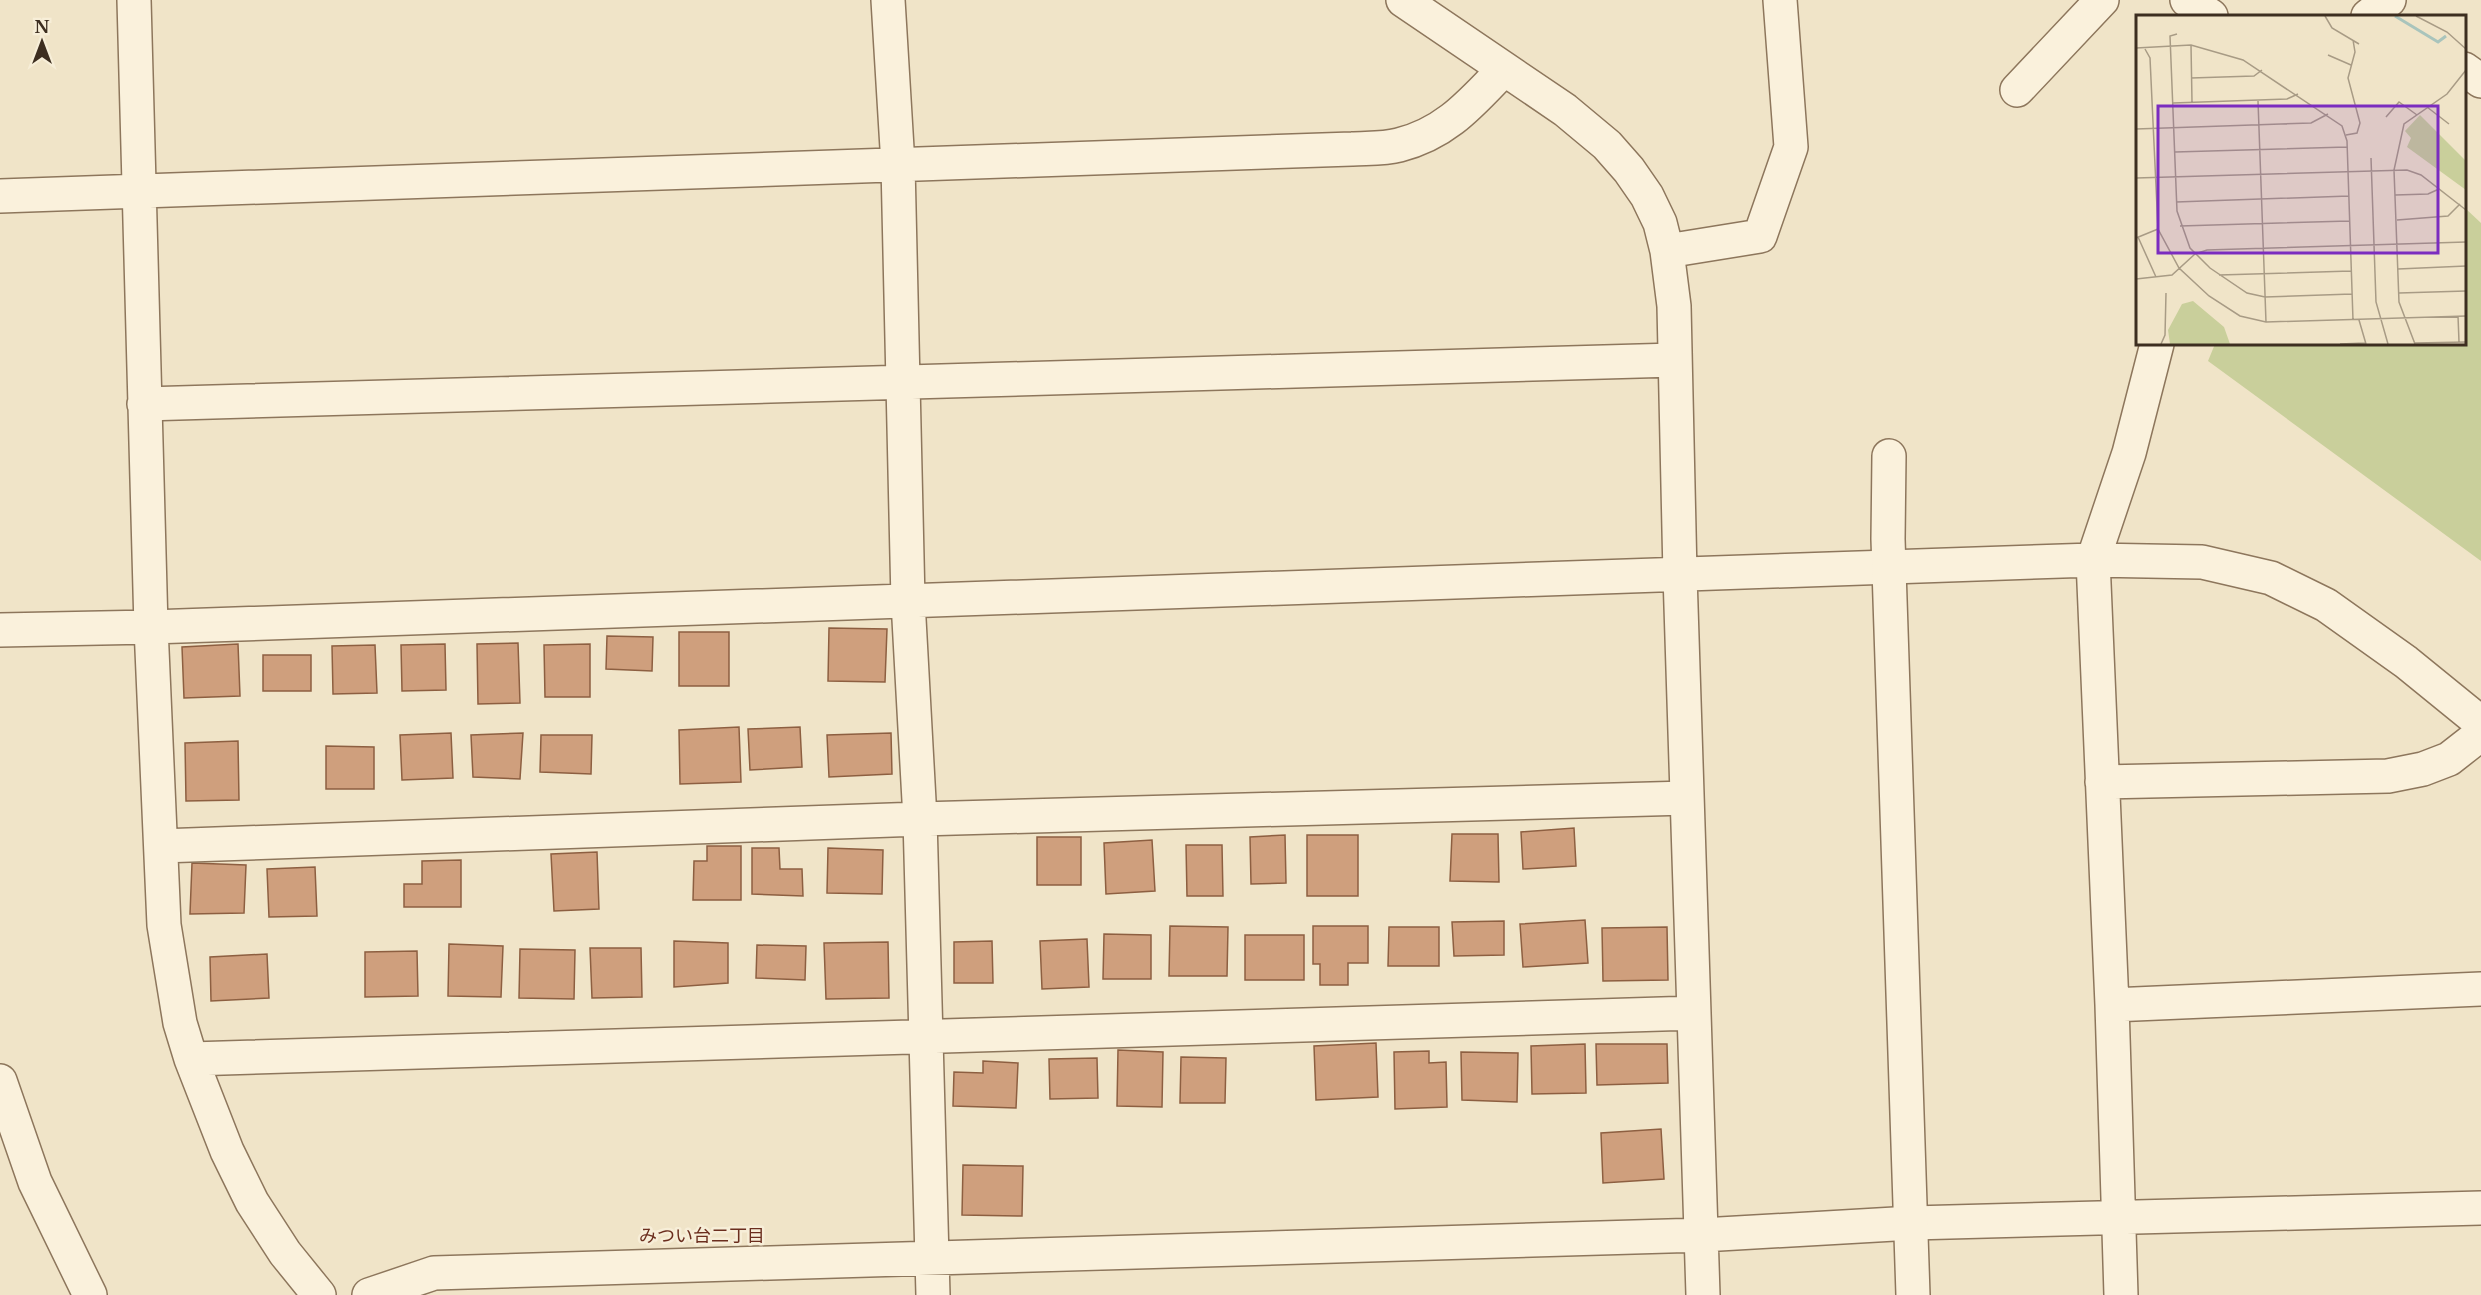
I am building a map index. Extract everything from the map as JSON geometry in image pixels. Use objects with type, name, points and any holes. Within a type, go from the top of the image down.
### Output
[{"type":"street","points":[[134,0],[151,627],[164,925],[180,1023],[191,1059],[227,1151],[252,1202],[285,1253],[319,1295]]},
{"type":"street","points":[[888,0],[898,165],[908,601],[920,819],[933,1295]]},
{"type":"street","points":[[1403,0],[1565,110],[1607,145],[1647,195],[1660,224],[1667,251],[1674,306],[1680,574],[1703,1295]]},
{"type":"street","points":[[1667,251],[1760,236],[1791,147],[1780,0]]},
{"type":"street","points":[[2017,90],[2102,0]]},
{"type":"street","points":[[2187,0],[2210,15]]},
{"type":"street","points":[[0,196],[1397,146],[1425,137],[1453,121],[1504,69]]},
{"type":"street","points":[[2466,70],[2481,81]]},
{"type":"street","points":[[2121,1295],[2112,1005],[2093,560],[2129,453],[2157,345]]},
{"type":"street","points":[[144,405],[1675,360]]},
{"type":"street","points":[[1889,456],[1890,569],[1913,1295]]},
{"type":"street","points":[[0,630],[151,627],[1680,574],[1890,569],[2093,560],[2202,562],[2271,578],[2326,605],[2406,662],[2481,723]]},
{"type":"street","points":[[2102,782],[2388,776],[2423,769],[2450,759],[2481,734]]},
{"type":"street","points":[[161,846],[920,819],[1687,798]]},
{"type":"street","points":[[2112,1005],[2481,990]]},
{"type":"street","points":[[191,1059],[1694,1013]]},
{"type":"street","points":[[0,1083],[35,1182],[90,1295]]},
{"type":"street","points":[[369,1295],[434,1273],[1702,1234],[1912,1223],[2481,1208]]},
{"type":"green space","points":[[2466,209],[2481,223],[2481,561],[2208,361],[2215,345],[2466,345]]},
{"type":"building","points":[[829,628],[887,629],[885,682],[828,681]]},
{"type":"building","points":[[679,632],[729,632],[729,686],[679,686]]},
{"type":"building","points":[[607,636],[653,637],[652,671],[606,669]]},
{"type":"building","points":[[518,643],[520,703],[478,704],[477,644]]},
{"type":"building","points":[[238,644],[240,696],[184,698],[182,647]]},
{"type":"building","points":[[445,644],[446,690],[402,691],[401,645]]},
{"type":"building","points":[[590,644],[590,697],[545,697],[544,645]]},
{"type":"building","points":[[375,645],[377,693],[333,694],[332,646]]},
{"type":"building","points":[[263,655],[311,655],[311,691],[263,691]]},
{"type":"building","points":[[739,727],[741,782],[680,784],[679,730]]},
{"type":"building","points":[[800,727],[802,767],[750,770],[748,729]]},
{"type":"building","points":[[451,733],[453,778],[402,780],[400,735]]},
{"type":"building","points":[[523,733],[520,779],[473,777],[471,735]]},
{"type":"building","points":[[891,733],[892,774],[829,777],[827,735]]},
{"type":"building","points":[[541,735],[592,735],[591,774],[540,772]]},
{"type":"building","points":[[238,741],[239,800],[186,801],[185,743]]},
{"type":"building","points":[[326,746],[374,747],[374,789],[326,789]]},
{"type":"building","points":[[1574,828],[1576,866],[1523,869],[1521,832]]},
{"type":"building","points":[[1452,834],[1498,834],[1499,882],[1450,881]]},
{"type":"building","points":[[1285,835],[1286,883],[1251,884],[1250,837]]},
{"type":"building","points":[[1307,835],[1358,835],[1358,896],[1307,896]]},
{"type":"building","points":[[1037,837],[1081,837],[1081,885],[1037,885]]},
{"type":"building","points":[[1152,840],[1155,891],[1106,894],[1104,843]]},
{"type":"building","points":[[1186,845],[1222,845],[1223,896],[1187,896]]},
{"type":"building","points":[[707,846],[741,846],[741,900],[693,900],[694,861],[707,861]]},
{"type":"building","points":[[752,848],[779,848],[780,869],[802,869],[803,896],[752,894]]},
{"type":"building","points":[[828,848],[883,850],[882,894],[827,893]]},
{"type":"building","points":[[597,852],[599,909],[554,911],[551,854]]},
{"type":"building","points":[[461,860],[461,907],[404,907],[404,884],[422,884],[422,861]]},
{"type":"building","points":[[192,863],[246,865],[244,913],[190,914]]},
{"type":"building","points":[[315,867],[317,916],[269,917],[267,869]]},
{"type":"building","points":[[1585,920],[1588,963],[1523,967],[1520,924]]},
{"type":"building","points":[[1504,921],[1504,955],[1454,956],[1452,922]]},
{"type":"building","points":[[1170,926],[1228,927],[1227,976],[1169,976]]},
{"type":"building","points":[[1313,926],[1368,926],[1368,963],[1348,963],[1348,985],[1320,985],[1320,964],[1313,964]]},
{"type":"building","points":[[1389,927],[1439,927],[1439,966],[1388,966]]},
{"type":"building","points":[[1667,927],[1668,980],[1603,981],[1602,928]]},
{"type":"building","points":[[1104,934],[1151,935],[1151,979],[1103,979]]},
{"type":"building","points":[[1245,935],[1304,935],[1304,980],[1245,980]]},
{"type":"building","points":[[1087,939],[1089,987],[1042,989],[1040,941]]},
{"type":"building","points":[[674,941],[728,943],[728,983],[674,987]]},
{"type":"building","points":[[992,941],[993,983],[954,983],[954,942]]},
{"type":"building","points":[[888,942],[889,998],[826,999],[824,943]]},
{"type":"building","points":[[449,944],[503,946],[501,997],[448,996]]},
{"type":"building","points":[[757,945],[806,946],[805,980],[756,978]]},
{"type":"building","points":[[590,948],[641,948],[642,997],[592,998]]},
{"type":"building","points":[[520,949],[575,950],[574,999],[519,998]]},
{"type":"building","points":[[417,951],[418,996],[365,997],[365,952]]},
{"type":"building","points":[[267,954],[269,998],[211,1001],[210,957]]},
{"type":"building","points":[[1376,1043],[1378,1097],[1316,1100],[1314,1046]]},
{"type":"building","points":[[1585,1044],[1586,1093],[1532,1094],[1531,1046]]},
{"type":"building","points":[[1596,1044],[1667,1044],[1668,1083],[1597,1085]]},
{"type":"building","points":[[1118,1050],[1163,1052],[1162,1107],[1117,1106]]},
{"type":"building","points":[[1429,1051],[1429,1063],[1446,1062],[1447,1107],[1395,1109],[1394,1052]]},
{"type":"building","points":[[1461,1052],[1518,1053],[1517,1102],[1462,1100]]},
{"type":"building","points":[[1181,1057],[1226,1058],[1225,1103],[1180,1103]]},
{"type":"building","points":[[1097,1058],[1098,1098],[1050,1099],[1049,1059]]},
{"type":"building","points":[[983,1061],[1018,1063],[1016,1108],[953,1106],[954,1072],[983,1073]]},
{"type":"building","points":[[1661,1129],[1664,1179],[1603,1183],[1601,1133]]},
{"type":"building","points":[[963,1165],[1023,1166],[1022,1216],[962,1215]]},
{"type":"district","name":"みつい台二丁目","points":[[702,1236]]}]
